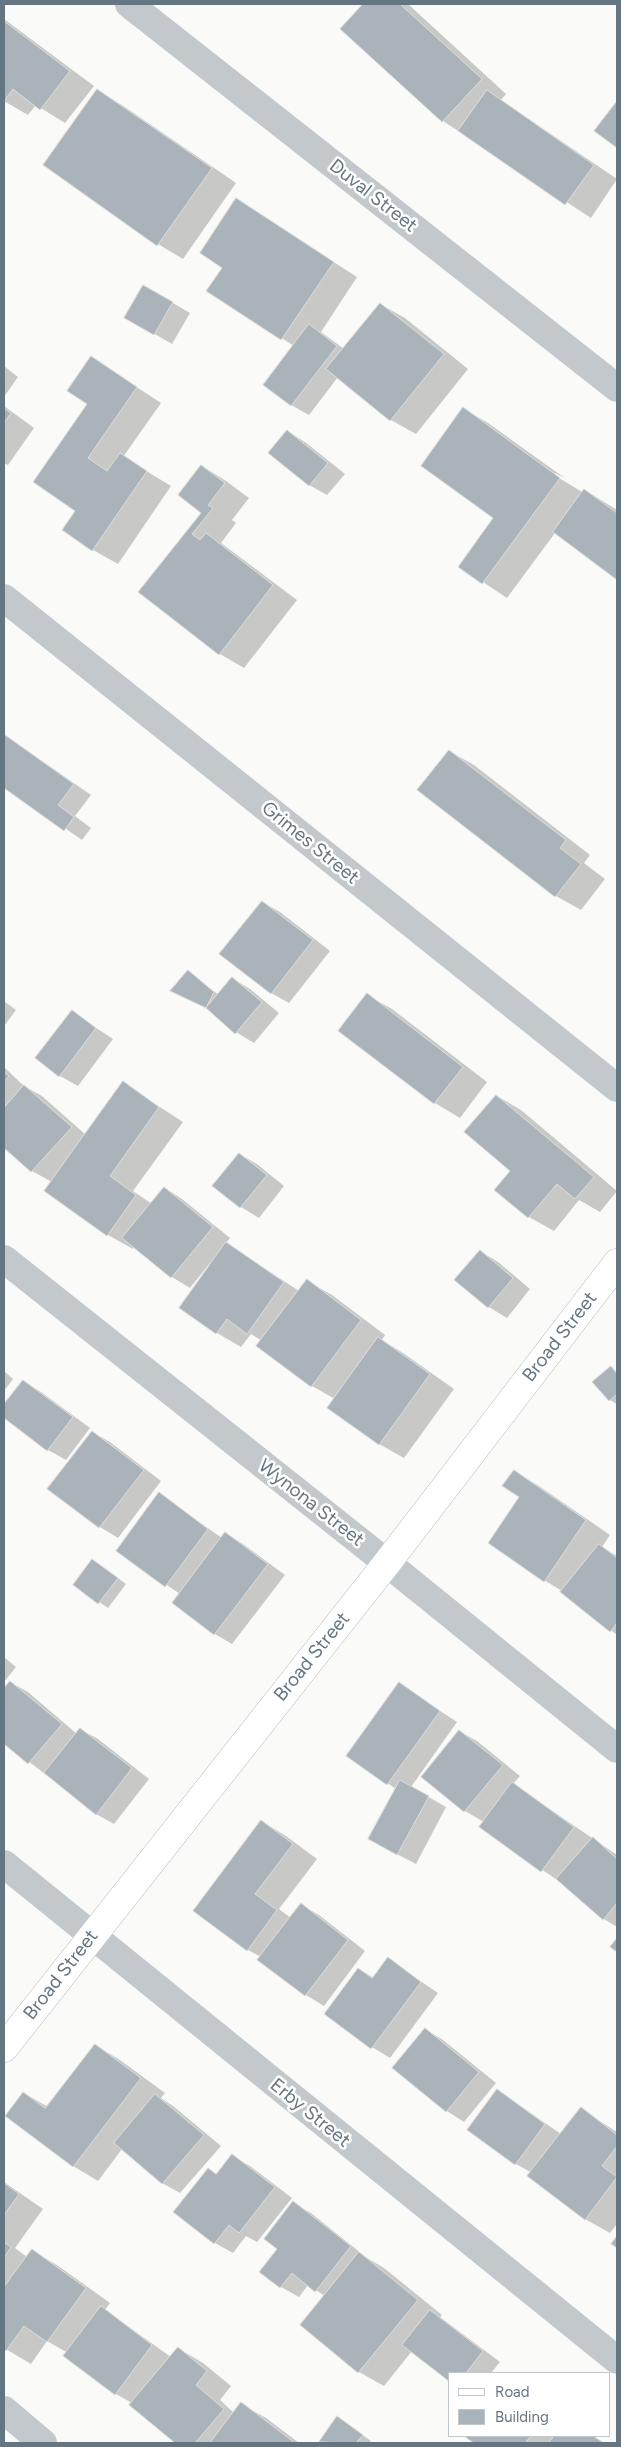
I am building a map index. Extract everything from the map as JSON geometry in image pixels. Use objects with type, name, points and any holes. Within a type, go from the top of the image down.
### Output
[{"type":"street","name":"Duval Street","points":[[129,4],[617,388]]},
{"type":"street","name":"Grimes Street","points":[[4,598],[617,1088]]},
{"type":"street","name":"Wynona Street","points":[[4,1259],[387,1563],[617,1749]]},
{"type":"street","name":"Broad Street","points":[[4,2048],[92,1934],[387,1563],[617,1263]]},
{"type":"street","name":"Erby Street","points":[[4,1864],[617,2360]]},
{"type":"street","points":[[4,2410],[43,2443]]},
{"type":"building","points":[[363,4],[400,4],[482,79],[442,122],[340,29]]},
{"type":"building","points":[[4,21],[70,71],[40,110],[13,89],[4,101]]},
{"type":"building","points":[[97,89],[212,168],[157,246],[43,165]]},
{"type":"building","points":[[487,90],[594,165],[565,205],[458,131]]},
{"type":"building","points":[[617,101],[617,148],[594,131]]},
{"type":"building","points":[[236,198],[334,262],[281,340],[206,291],[222,268],[200,253]]},
{"type":"building","points":[[143,285],[173,302],[154,335],[124,318]]},
{"type":"building","points":[[380,303],[444,354],[390,421],[326,369]]},
{"type":"building","points":[[309,324],[337,346],[291,406],[263,385]]},
{"type":"building","points":[[91,356],[137,387],[88,458],[107,471],[120,453],[147,471],[92,551],[62,530],[75,511],[33,482],[87,404],[67,391]]},
{"type":"building","points":[[463,407],[560,478],[482,584],[458,567],[493,518],[421,466]]},
{"type":"building","points":[[4,408],[11,413],[4,423]]},
{"type":"building","points":[[287,430],[328,463],[309,486],[268,453]]},
{"type":"building","points":[[201,465],[225,483],[208,505],[213,508],[192,534],[200,540],[206,533],[273,585],[219,655],[138,592],[201,513],[178,495]]},
{"type":"building","points":[[584,489],[617,513],[617,580],[553,532]]},
{"type":"building","points":[[5,735],[74,784],[58,805],[74,817],[64,831],[4,788]]},
{"type":"building","points":[[449,750],[566,840],[560,848],[581,864],[555,897],[417,790]]},
{"type":"building","points":[[262,901],[313,940],[271,994],[219,954]]},
{"type":"building","points":[[188,970],[214,992],[206,1008],[170,991]]},
{"type":"building","points":[[232,977],[262,1002],[235,1034],[206,1008]]},
{"type":"building","points":[[367,993],[463,1067],[434,1104],[338,1031]]},
{"type":"building","points":[[72,1010],[96,1028],[59,1077],[35,1058]]},
{"type":"building","points":[[4,1072],[9,1076],[4,1082]]},
{"type":"building","points":[[123,1081],[159,1107],[110,1176],[136,1195],[107,1236],[44,1191]]},
{"type":"building","points":[[24,1085],[72,1127],[31,1172],[4,1148],[4,1108]]},
{"type":"building","points":[[496,1095],[594,1177],[575,1199],[557,1184],[528,1218],[494,1190],[510,1171],[464,1132]]},
{"type":"building","points":[[239,1153],[267,1175],[240,1208],[212,1186]]},
{"type":"building","points":[[164,1187],[213,1227],[171,1278],[122,1238]]},
{"type":"building","points":[[226,1242],[284,1282],[247,1334],[227,1319],[216,1334],[179,1308]]},
{"type":"building","points":[[480,1250],[513,1278],[488,1308],[454,1280]]},
{"type":"building","points":[[307,1279],[361,1320],[311,1387],[256,1346]]},
{"type":"building","points":[[378,1337],[430,1374],[379,1445],[327,1408]]},
{"type":"building","points":[[611,1366],[617,1374],[617,1394],[609,1401],[592,1382]]},
{"type":"building","points":[[23,1380],[73,1417],[47,1451],[4,1418],[4,1404]]},
{"type":"building","points":[[92,1431],[144,1470],[99,1528],[47,1489]]},
{"type":"building","points":[[514,1470],[586,1520],[544,1582],[488,1543],[519,1497],[502,1486]]},
{"type":"building","points":[[159,1492],[208,1529],[165,1587],[116,1551]]},
{"type":"building","points":[[225,1532],[268,1564],[214,1635],[172,1603]]},
{"type":"building","points":[[599,1544],[617,1558],[617,1623],[610,1632],[560,1592]]},
{"type":"building","points":[[92,1559],[118,1578],[98,1604],[73,1585]]},
{"type":"building","points":[[10,1681],[62,1724],[28,1764],[4,1744],[4,1688]]},
{"type":"building","points":[[399,1682],[440,1711],[387,1785],[346,1756]]},
{"type":"building","points":[[80,1728],[132,1768],[96,1815],[44,1773]]},
{"type":"building","points":[[459,1730],[503,1765],[464,1812],[421,1777]]},
{"type":"building","points":[[400,1780],[429,1796],[397,1855],[368,1839]]},
{"type":"building","points":[[512,1782],[574,1827],[541,1872],[479,1827]]},
{"type":"building","points":[[261,1820],[293,1844],[255,1894],[277,1910],[247,1951],[193,1911]]},
{"type":"building","points":[[593,1837],[617,1859],[617,1903],[603,1920],[556,1879]]},
{"type":"building","points":[[301,1903],[348,1940],[305,1996],[257,1960]]},
{"type":"building","points":[[617,1938],[617,1952],[610,1947]]},
{"type":"building","points":[[388,1957],[421,1982],[371,2049],[324,2014],[358,1968],[372,1978]]},
{"type":"building","points":[[425,2028],[479,2072],[446,2112],[392,2068]]},
{"type":"building","points":[[95,2044],[141,2078],[73,2167],[5,2116],[23,2092],[45,2108]]},
{"type":"building","points":[[497,2089],[545,2124],[515,2165],[467,2130]]},
{"type":"building","points":[[155,2094],[204,2135],[162,2184],[114,2143]]},
{"type":"building","points":[[581,2107],[617,2135],[617,2146],[602,2166],[617,2177],[585,2220],[527,2176]]},
{"type":"building","points":[[232,2154],[275,2187],[239,2233],[229,2225],[214,2244],[173,2212],[208,2168],[216,2174]]},
{"type":"building","points":[[4,2183],[19,2194],[4,2215]]},
{"type":"building","points":[[293,2201],[351,2246],[315,2292],[292,2273],[280,2288],[259,2272],[277,2249],[264,2239]]},
{"type":"building","points":[[617,2236],[617,2248],[611,2244]]},
{"type":"building","points":[[4,2242],[11,2247],[4,2258]]},
{"type":"building","points":[[32,2249],[86,2288],[47,2342],[24,2326],[6,2351],[4,2350],[4,2287]]},
{"type":"building","points":[[359,2252],[418,2300],[358,2373],[300,2325]]},
{"type":"building","points":[[101,2306],[152,2345],[115,2395],[63,2356]]},
{"type":"building","points":[[430,2310],[483,2351],[467,2372],[448,2372],[448,2380],[402,2345]]},
{"type":"building","points":[[178,2347],[207,2371],[196,2385],[224,2409],[195,2443],[175,2443],[129,2405]]},
{"type":"building","points":[[241,2402],[295,2443],[210,2443]]},
{"type":"building","points":[[337,2416],[363,2435],[356,2443],[319,2442]]},
{"type":"building","points":[[465,2437],[530,2437],[525,2443],[474,2443]]},
{"type":"building","points":[[553,2437],[595,2437],[604,2443],[549,2443]]}]
